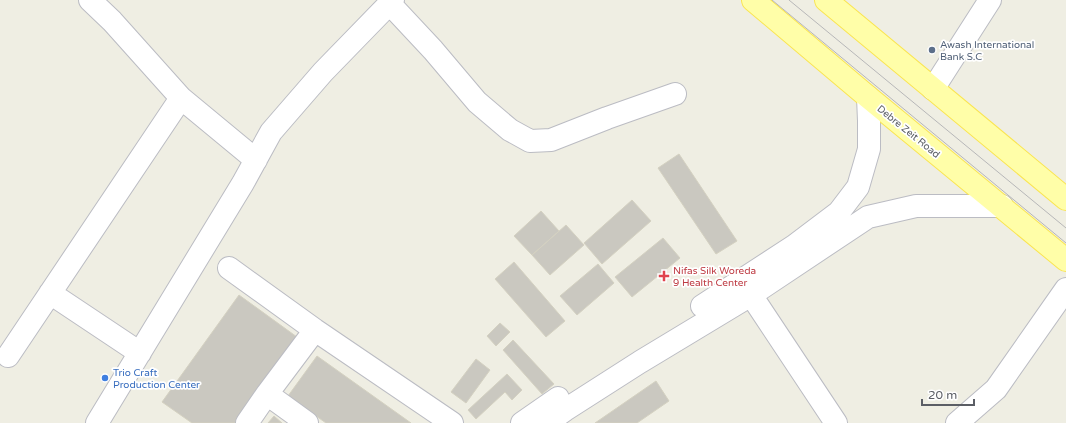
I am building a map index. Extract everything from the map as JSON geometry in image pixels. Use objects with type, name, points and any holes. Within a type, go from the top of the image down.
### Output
[{"type":"main road","name":"Debre Zeit Road","points":[[753,0],[1066,260]]},
{"type":"main road","points":[[826,0],[1066,199]]},
{"type":"street","points":[[90,0],[112,21],[181,98],[256,160]]},
{"type":"street","points":[[933,89],[990,0]]},
{"type":"street","points":[[97,423],[256,160],[271,132],[323,72],[392,2],[477,102],[510,130],[530,141],[551,140],[675,94]]},
{"type":"street","points":[[547,423],[724,302],[839,212],[858,187],[869,149],[868,97]]},
{"type":"street","points":[[2,358],[50,293],[181,98]]},
{"type":"street","points":[[522,423],[622,357],[724,302],[751,294],[868,217],[916,206],[1002,206]]},
{"type":"street","points":[[230,268],[316,330],[452,423]]},
{"type":"street","points":[[957,423],[996,389],[1066,289]]},
{"type":"street","points":[[50,293],[140,353]]},
{"type":"street","points":[[751,294],[836,423]]},
{"type":"street","points":[[247,423],[267,394],[316,330]]},
{"type":"street","points":[[267,394],[307,423]]},
{"type":"building","points":[[679,154],[737,241],[716,254],[658,168]]},
{"type":"building","points":[[632,200],[651,221],[602,264],[584,243]]},
{"type":"building","points":[[541,211],[559,231],[532,255],[514,236]]},
{"type":"building","points":[[566,225],[584,245],[550,275],[532,255]]},
{"type":"building","points":[[663,238],[680,258],[632,297],[615,277]]},
{"type":"building","points":[[514,262],[565,321],[546,337],[495,279]]},
{"type":"building","points":[[598,264],[614,283],[577,315],[560,296]]},
{"type":"building","points":[[239,295],[297,337],[235,423],[192,423],[162,402]]},
{"type":"building","points":[[500,323],[510,332],[496,346],[487,336]]},
{"type":"building","points":[[513,340],[554,384],[542,394],[503,350]]},
{"type":"building","points":[[317,356],[411,423],[326,423],[288,396]]},
{"type":"building","points":[[476,359],[490,370],[466,403],[451,392]]},
{"type":"building","points":[[507,374],[522,390],[512,400],[505,392],[476,419],[468,410]]},
{"type":"building","points":[[656,381],[669,401],[637,423],[595,423]]},
{"type":"building","points":[[274,416],[282,423],[268,423]]},
{"type":"tram line","points":[[772,0],[1066,243]]},
{"type":"tram line","points":[[789,0],[1066,228]]},
{"type":"place","name":"Awash International Bank S.C","points":[[932,50]]},
{"type":"place","name":"Nifas Silk Woreda 9 Health Center","points":[[664,276]]},
{"type":"place","name":"Trio Craft Production Center","points":[[105,378]]}]
